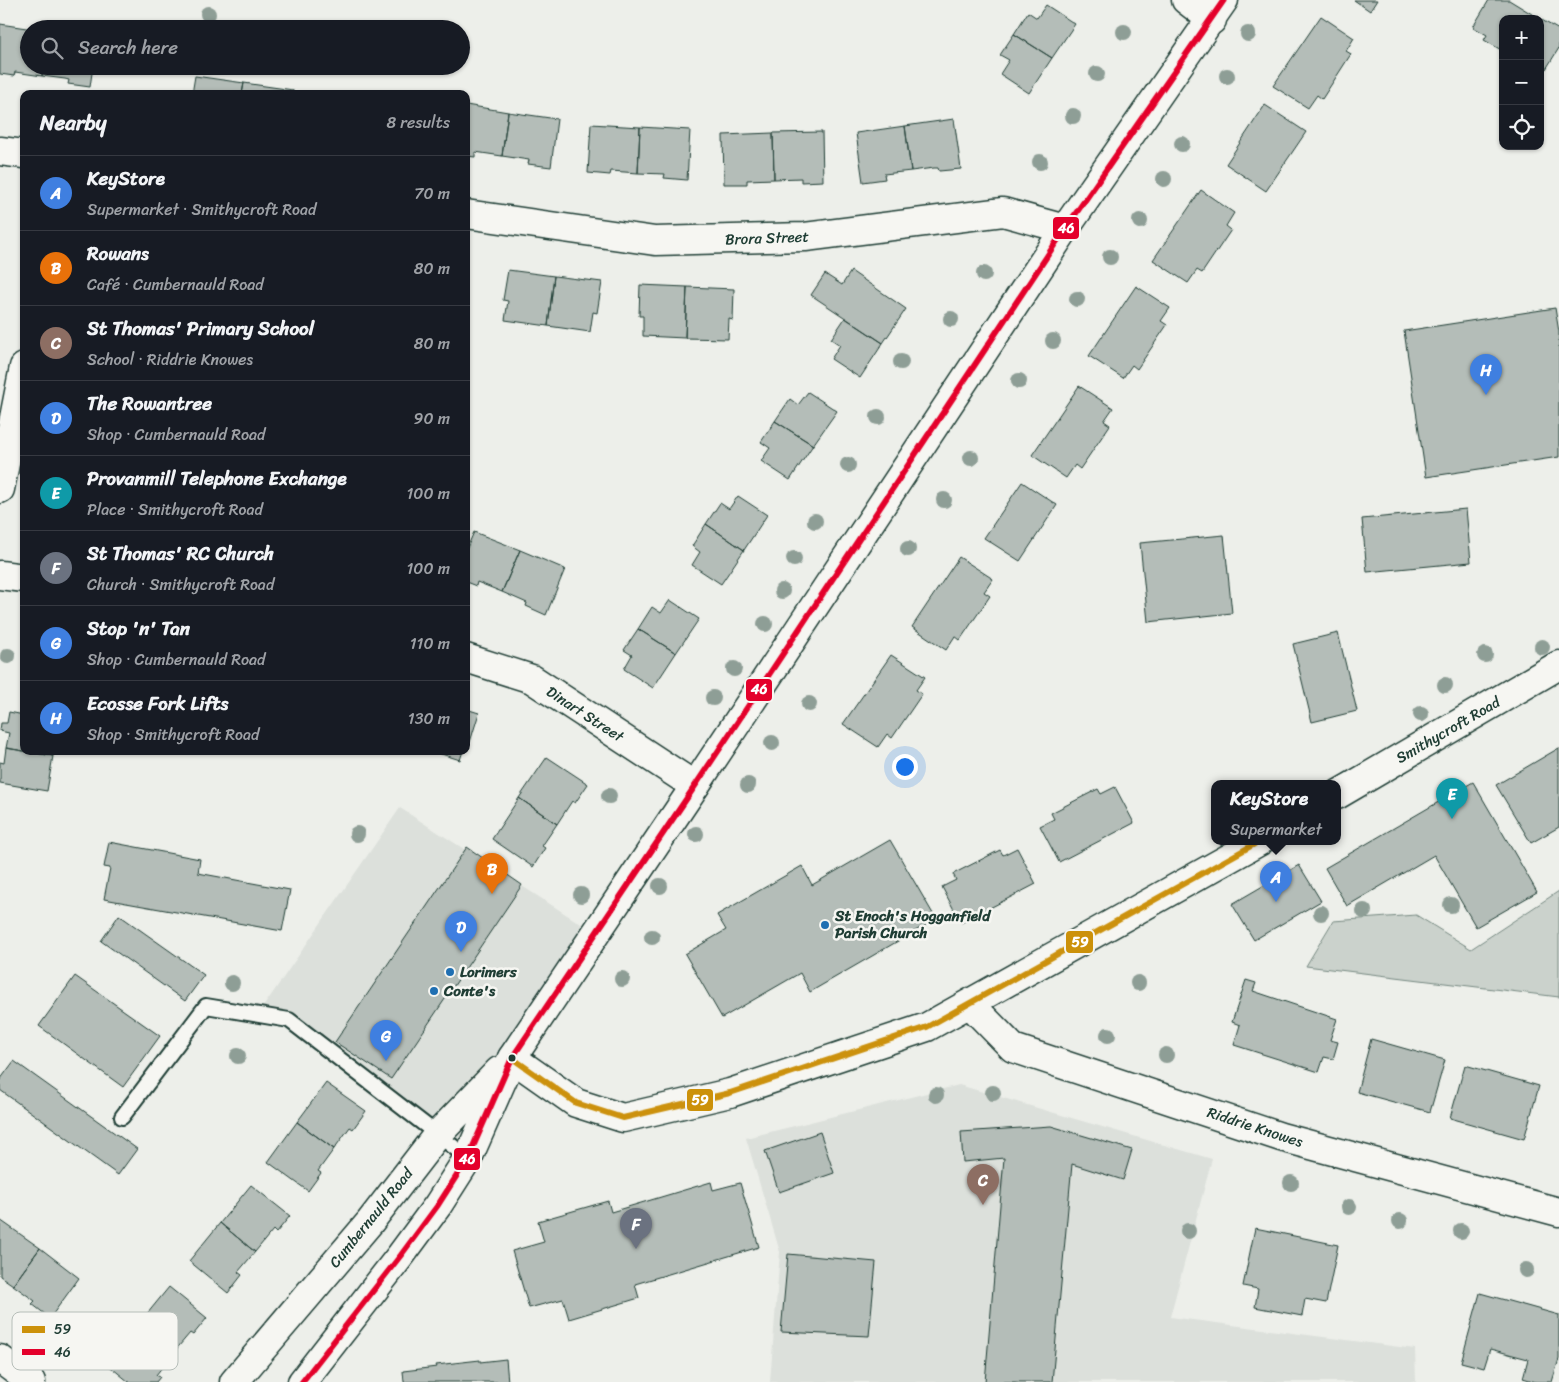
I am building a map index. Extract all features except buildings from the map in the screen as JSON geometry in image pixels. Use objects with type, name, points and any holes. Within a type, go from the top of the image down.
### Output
[{"type":"street","points":[[1186,0],[1218,10]]},
{"type":"street","name":"Cumbernauld Road","points":[[302,1382],[438,1205],[468,1158],[512,1058],[1065,229],[1218,10]]},
{"type":"street","points":[[0,151],[20,154]]},
{"type":"street","name":"Brora Street","points":[[470,215],[655,241],[805,237],[1003,212],[1065,229]]},
{"type":"street","points":[[0,489],[20,387]]},
{"type":"street","points":[[0,574],[20,577]]},
{"type":"street","name":"Dinart Street","points":[[470,659],[532,679],[695,786]]},
{"type":"street","name":"Smithycroft Road","points":[[1341,793],[1559,665]]},
{"type":"street","points":[[512,1058],[576,1103],[623,1118],[730,1093],[927,1027],[1253,845]]},
{"type":"street","name":"Riddrie Knowes","points":[[970,1004],[1014,1048],[1281,1137],[1559,1212]]},
{"type":"street","name":"Cumbernauld Road","points":[[234,1382],[370,1222],[438,1134],[512,1058]]},
{"type":"street","points":[[0,1359],[12,1368]]},
{"type":"street","points":[[15,1370],[31,1382]]},
{"type":"lane","points":[[122,1117],[206,1006],[289,1020],[468,1158]]},
{"type":"shaded area","points":[[400,808],[592,931],[461,1140],[261,1010]]},
{"type":"shaded area","points":[[1559,891],[1559,997],[1306,966],[1333,921],[1416,915],[1471,949]]},
{"type":"shaded area","points":[[959,1085],[1212,1159],[1170,1317],[1415,1349],[1416,1382],[770,1382],[780,1252],[746,1138]]},
{"type":"transit line","name":"46","points":[[302,1382],[438,1205],[468,1158],[512,1058],[1065,229],[1224,0]]},
{"type":"transit line","name":"59","points":[[512,1058],[576,1103],[623,1118],[730,1093],[927,1027],[1253,845]]},
{"type":"place","name":"Ecosse Fork Lifts","points":[[1486,395]]},
{"type":"place","name":"Provanmill Telephone Exchange","points":[[1452,819]]},
{"type":"place","name":"Rowans","points":[[492,894]]},
{"type":"place","name":"KeyStore","points":[[1276,902]]},
{"type":"place","name":"St Enoch's Hogganfield Parish Church","points":[[825,925]]},
{"type":"place","name":"The Rowantree","points":[[461,952]]},
{"type":"place","name":"Lorimers","points":[[450,972]]},
{"type":"place","name":"Conte's","points":[[434,991]]},
{"type":"place","name":"Stop 'n' Tan","points":[[386,1061]]},
{"type":"place","name":"St Thomas' Primary School","points":[[983,1205]]},
{"type":"place","name":"St Thomas' RC Church","points":[[636,1249]]}]
